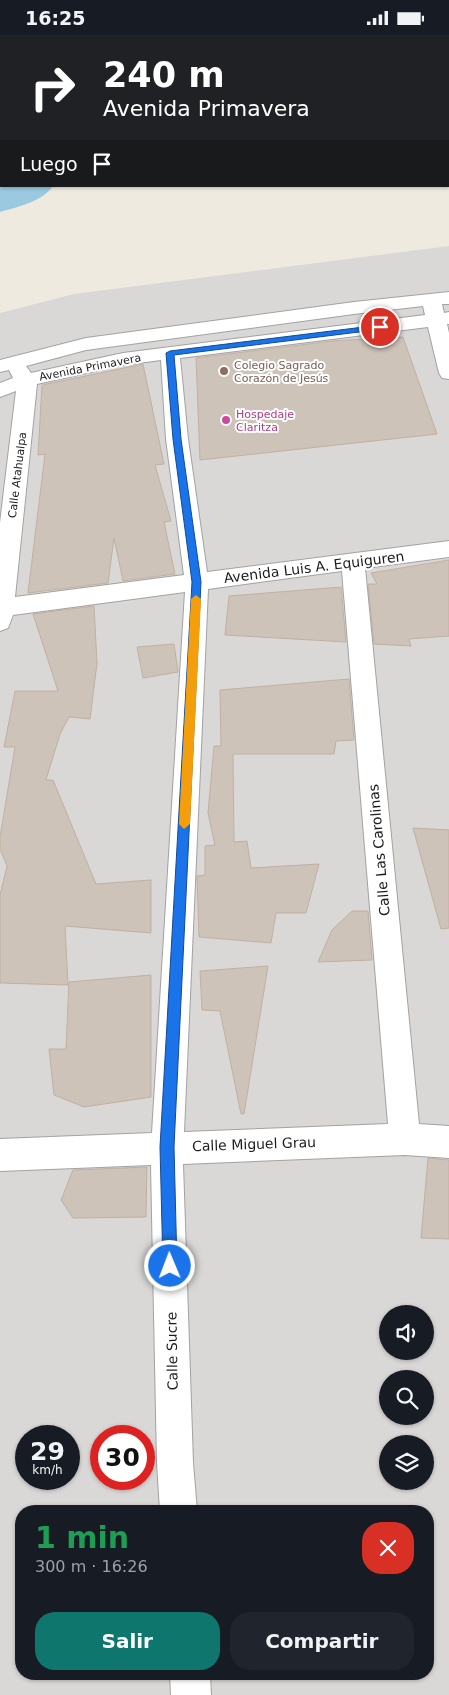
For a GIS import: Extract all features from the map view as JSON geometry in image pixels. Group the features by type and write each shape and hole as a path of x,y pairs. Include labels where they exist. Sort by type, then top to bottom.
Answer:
{"street":[{"path":"440,299 449,373"},
{"name":"Avenida Primavera","path":"7,364 86,344 152,334 440,299"},
{"name":"Avenida Primavera","path":"0,390 26,380 123,359 443,319"},
{"name":"Calle Sucre","path":"170,353 177,439 197,582 167,1147 178,1505"},
{"path":"7,364 26,380"},
{"name":"Calle Atahualpa","path":"1,612 26,380"},
{"name":"Avenida Luis A. Equiguren","path":"1,612 197,582 449,549"},
{"name":"Calle Las Carolinas","path":"353,562 405,1139"},
{"name":"Calle Miguel Grau","path":"0,1155 405,1139 449,1141"},
{"path":"190,1680 191,1695"}],"shaded area":[{"path":"449,246 449,1695 0,1695 0,313 74,294"}],"building":[{"path":"403,337 437,434 200,460 196,358 332,341"},
{"path":"143,364 164,464 155,465 171,521 164,522 175,574 123,581 114,538 108,583 28,593 45,454 38,455 42,385"},
{"path":"449,560 449,636 409,639 411,646 374,644 368,584 377,584 371,573"},
{"path":"341,587 346,642 225,635 229,596"},
{"path":"94,606 97,663 90,719 69,717 60,734 46,780 53,780 96,884 151,880 151,933 65,926 68,985 0,983 0,895 7,866 0,849 0,837 15,747 4,747 15,691 58,691 33,614"},
{"path":"174,644 178,672 143,678 137,647"},
{"path":"349,679 354,740 336,741 334,754 233,754 234,842 247,841 251,868 319,864 306,913 276,913 271,943 199,937 197,876 205,875 205,846 215,845 208,813 214,746 221,746 220,690"},
{"path":"413,828 449,830 449,928 441,929"},
{"path":"352,911 368,911 372,960 318,962 332,930"},
{"path":"268,966 244,1114 241,1114 220,1011 202,1010 200,971"},
{"path":"151,975 151,1097 84,1107 54,1095 49,1049 66,1049 69,982"},
{"path":"428,1158 449,1160 449,1239 421,1238"},
{"path":"147,1167 146,1217 73,1218 61,1200 73,1170"}],"waterway":[{"path":"0,200 32,187"}],"slow traffic":[{"path":"184,824 196,599"}],"place":[{"name":"Colegio Sagrado Corazón de Jesús","path":"224,371"},
{"name":"Hospedaje Claritza","path":"226,420"}],"route":[{"path":"170,1266 167,1147 197,582 177,439 170,353 380,327"}]}
